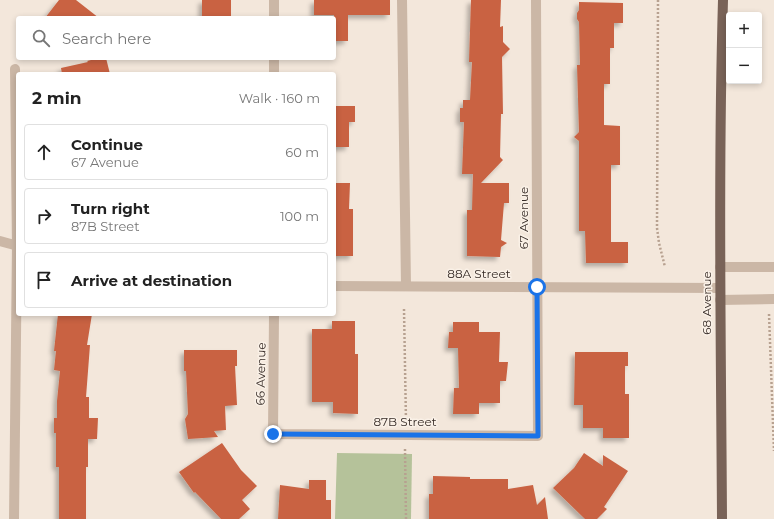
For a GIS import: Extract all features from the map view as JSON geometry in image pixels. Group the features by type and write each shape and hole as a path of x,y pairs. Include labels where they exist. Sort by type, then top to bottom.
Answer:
{"main road":[{"name":"68 Avenue","path":"717,0 721,86"},
{"name":"68 Avenue","path":"722,519 720,267 723,0"}],"street":[{"path":"274,0 274,16"},
{"path":"402,0 406,286"},
{"name":"67 Avenue","path":"536,0 538,436"},
{"path":"274,60 274,72"},
{"path":"14,69 16,187"},
{"path":"0,241 16,246"},
{"path":"720,267 774,267"},
{"name":"88A Street","path":"336,286 720,288"},
{"path":"720,300 774,299"},
{"path":"14,519 16,316"},
{"name":"66 Avenue","path":"273,434 274,316"},
{"name":"87B Street","path":"273,434 538,436"}],"path":[{"path":"658,0 657,228 665,267"},
{"path":"404,308 406,519"},
{"path":"769,314 774,451"}],"green space":[{"path":"337,453 412,454 411,519 335,519"}],"building":[{"path":"59,0 76,0 96,16 47,16"},
{"path":"202,0 231,0 231,16 202,16"},
{"path":"314,0 390,0 390,15 348,15 348,41 336,41 336,16 314,15"},
{"path":"471,0 501,0 500,27 503,26 503,42 510,49 502,57 503,114 501,114 500,157 503,160 481,183 509,183 509,203 504,203 501,240 507,243 501,247 500,257 467,256 467,210 472,210 473,174 462,174 464,122 460,122 460,108 463,108 463,100 470,100 472,62 469,62"},
{"path":"579,2 623,3 623,23 614,23 614,48 610,48 610,84 604,84 604,125 620,126 620,165 611,165 611,242 628,242 628,263 586,263 585,231 579,231 579,141 574,137 579,132 577,65 580,65 579,22 577,19 577,13 579,10"},
{"path":"106,60 110,72 62,72 61,68 88,62 87,61"},
{"path":"336,106 355,106 355,122 349,122 349,147 336,147"},
{"path":"336,183 350,183 349,209 353,209 353,256 336,256"},
{"path":"58,316 92,316 87,345 90,345 86,397 89,397 89,418 98,418 97,439 88,439 88,467 86,467 86,519 59,519 59,467 56,467 56,433 54,433 54,418 57,418 60,371 54,370 56,351 54,351"},
{"path":"332,321 355,321 355,354 358,354 358,414 333,413 333,402 312,402 312,329 332,329"},
{"path":"453,322 479,322 479,332 500,332 499,362 508,362 506,381 500,381 500,403 479,403 479,414 453,414 454,388 459,388 458,348 448,348 449,332 453,332"},
{"path":"184,350 237,350 237,366 235,366 237,405 225,406 226,430 214,431 218,437 188,439 185,419 188,414 186,371 184,371"},
{"path":"575,352 628,352 628,366 625,366 625,394 629,394 629,438 603,438 603,428 583,428 583,405 574,405"},
{"path":"222,443 241,470 257,486 242,500 250,509 239,519 221,519 195,492 194,493 179,472"},
{"path":"584,453 603,466 603,455 628,471 604,507 607,509 597,519 585,519 553,488 574,468"},
{"path":"433,476 470,477 470,479 508,479 508,489 533,485 537,505 545,497 548,519 429,519 429,494 433,494"},
{"path":"309,480 326,480 326,500 331,500 331,519 278,519 280,485 309,489"}],"route":[{"path":"273,434 538,436 537,287"}]}
